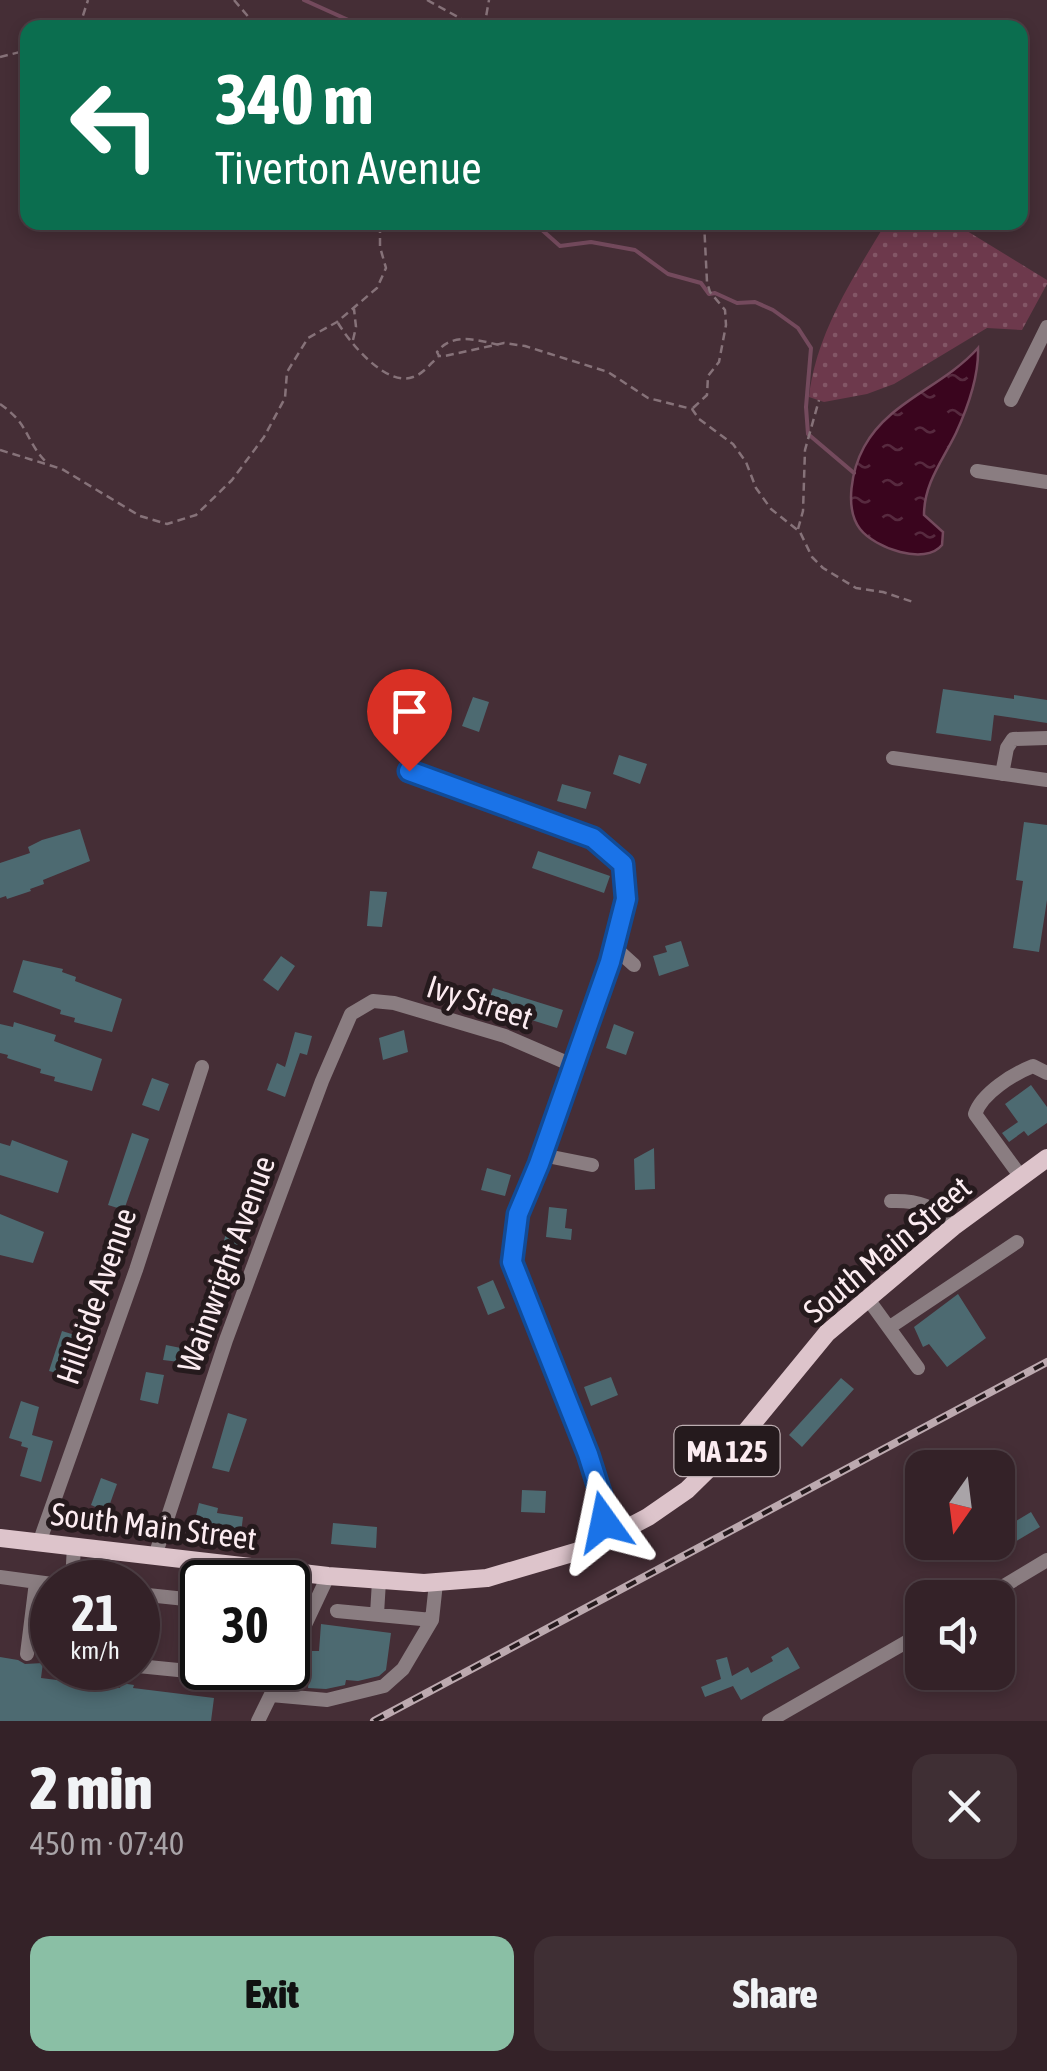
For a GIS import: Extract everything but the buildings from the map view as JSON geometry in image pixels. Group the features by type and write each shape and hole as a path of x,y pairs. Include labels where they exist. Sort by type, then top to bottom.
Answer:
{"main road":[{"name":"South Main Street","path":"310,1574 436,1583 487,1578 520,1571 599,1543 648,1517 687,1490 744,1434 827,1334 953,1227 1047,1158"},
{"name":"South Main Street","path":"0,1538 190,1560"}],"street":[{"path":"1011,400 1047,327"},
{"path":"977,471 1047,482"},
{"path":"1002,774 1007,748 1014,739 1047,738"},
{"path":"894,758 1047,780"},
{"path":"409,771 593,838 623,864 626,899 614,947 518,1214 512,1262 606,1511 599,1543"},
{"path":"614,947 634,965"},
{"name":"Ivy Street","path":"368,1003 394,1003 454,1020 517,1040 572,1065"},
{"name":"Wainwright Avenue","path":"155,1556 226,1340 322,1081 348,1018 368,1003"},
{"name":"Hillside Avenue","path":"39,1543 136,1270 202,1066"},
{"path":"1022,1177 976,1114 979,1102 1022,1070 1034,1066 1047,1073"},
{"path":"542,1154 592,1165"},
{"path":"890,1201 925,1204 941,1213 953,1227"},
{"path":"890,1327 1016,1242"},
{"path":"868,1299 918,1368"},
{"path":"73,1560 74,1546"},
{"path":"1014,1580 1047,1560"},
{"path":"310,1614 328,1576"},
{"path":"0,1577 30,1581"},
{"path":"376,1614 379,1580"},
{"path":"271,1694 327,1700 384,1686 402,1669 432,1620 436,1583"},
{"path":"337,1611 432,1620"},
{"path":"26,1654 30,1625"},
{"path":"772,1720 905,1643"},
{"path":"258,1721 273,1690"}],"path":[{"path":"234,0 251,20"},
{"path":"426,0 465,20"},
{"path":"0,450 46,462 140,516 167,524 196,515 232,480 264,437 285,398 287,372 308,338 337,322 377,288 386,268 380,230"},
{"path":"692,409 707,395 708,376 717,365 726,338 726,314 712,294 705,230"},
{"path":"352,307 356,327 352,341"},
{"path":"337,322 380,370 403,380 417,376 440,356 499,345"},
{"path":"440,356 440,348 459,339 526,346 608,372 648,398 692,409 713,431 733,444 746,462 756,488 771,508 798,530 812,557 856,588 916,602"},
{"path":"798,530 803,511 805,450 819,400"},
{"path":"0,404 25,426 31,446 46,462"}],"shaded area":[{"path":"882,230 965,230 1047,280 1022,330 987,328 894,384 824,402 809,397 813,373 819,350 849,284"}],"water":[{"path":"978,348 968,402 925,503 924,515 943,532 942,545 924,554 888,548 860,529 852,510 853,477 864,447 887,418"}],"waterway":[{"path":"304,0 348,20"},
{"path":"542,230 560,246 591,242 635,250 668,274 701,283 709,294 737,303 755,302 798,328 811,348 808,434 854,473"}],"railway":[{"path":"374,1721 1047,1362"}],"route":[{"path":"409,771 593,838 623,864 626,899 610,962 518,1214 512,1262 588,1454 606,1511 604,1522"}]}
